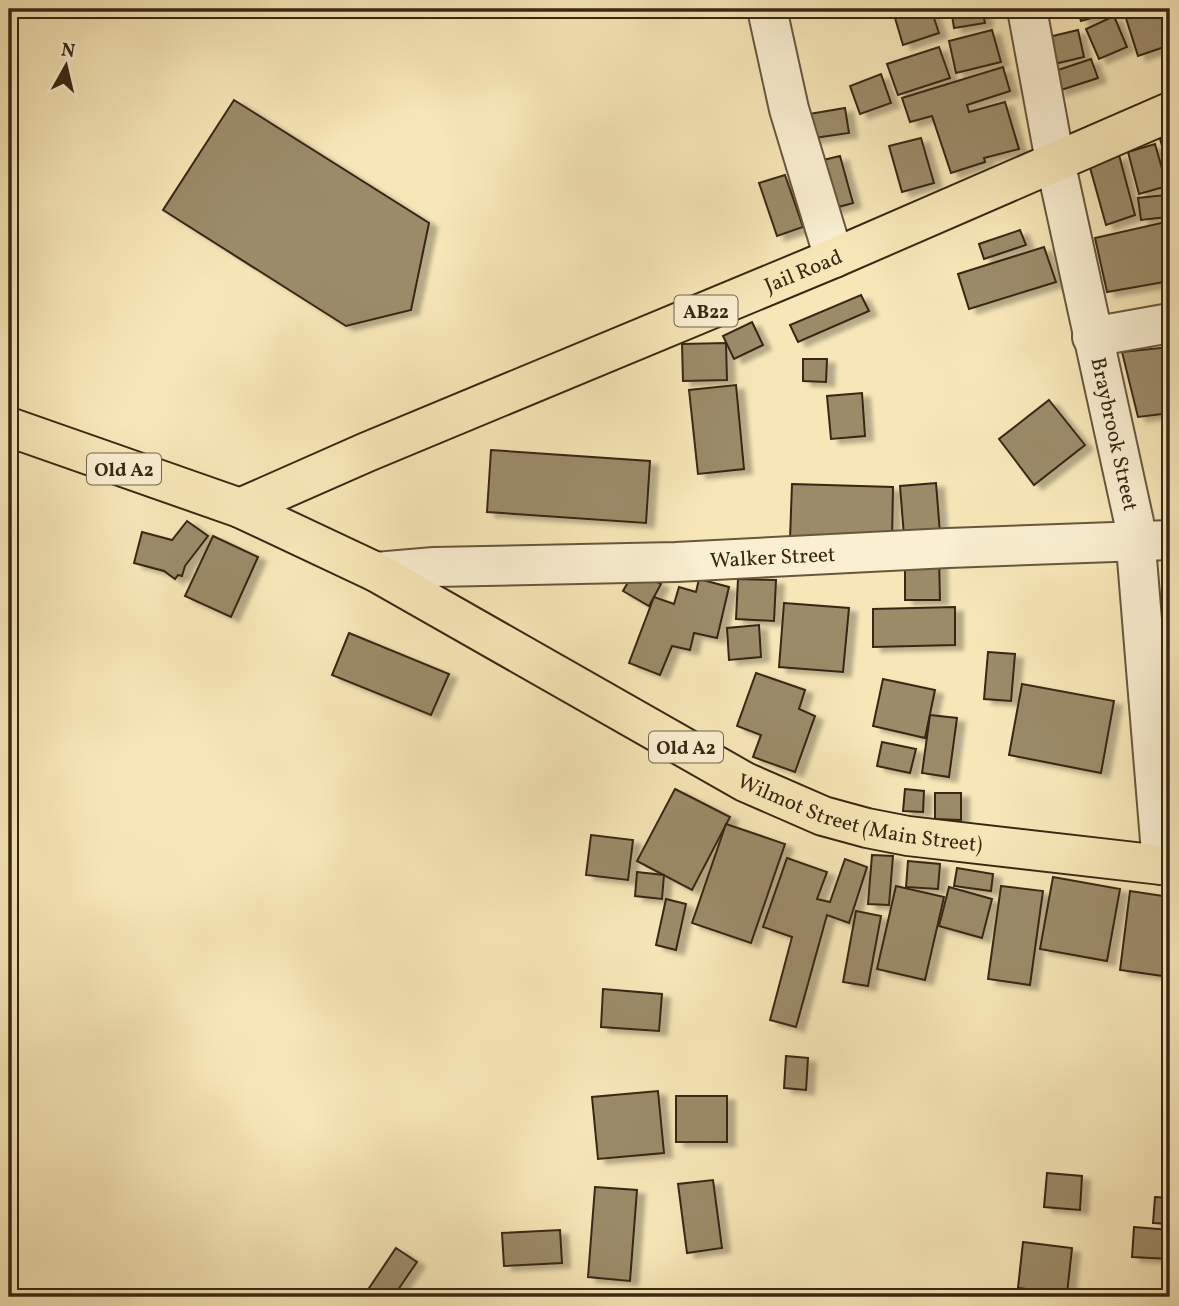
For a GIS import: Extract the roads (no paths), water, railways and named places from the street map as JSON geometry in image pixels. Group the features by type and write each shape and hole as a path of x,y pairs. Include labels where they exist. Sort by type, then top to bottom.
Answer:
{"main road":[{"name":"Jail Road","path":"240,508 367,452 834,258 1170,112"},
{"name":"Old A2","path":"9,427 240,508"},
{"name":"Wilmot Street (Main Street)","path":"240,508 376,572 744,782 823,816 908,836 1166,865"}],"street":[{"path":"767,9 789,109 834,258"},
{"name":"Braybrook Street","path":"1027,9 1055,161 1134,522 1153,541 1166,865"},
{"path":"1093,337 1170,323"},
{"name":"Walker Street","path":"376,572 435,567 676,562 1153,541"}]}
